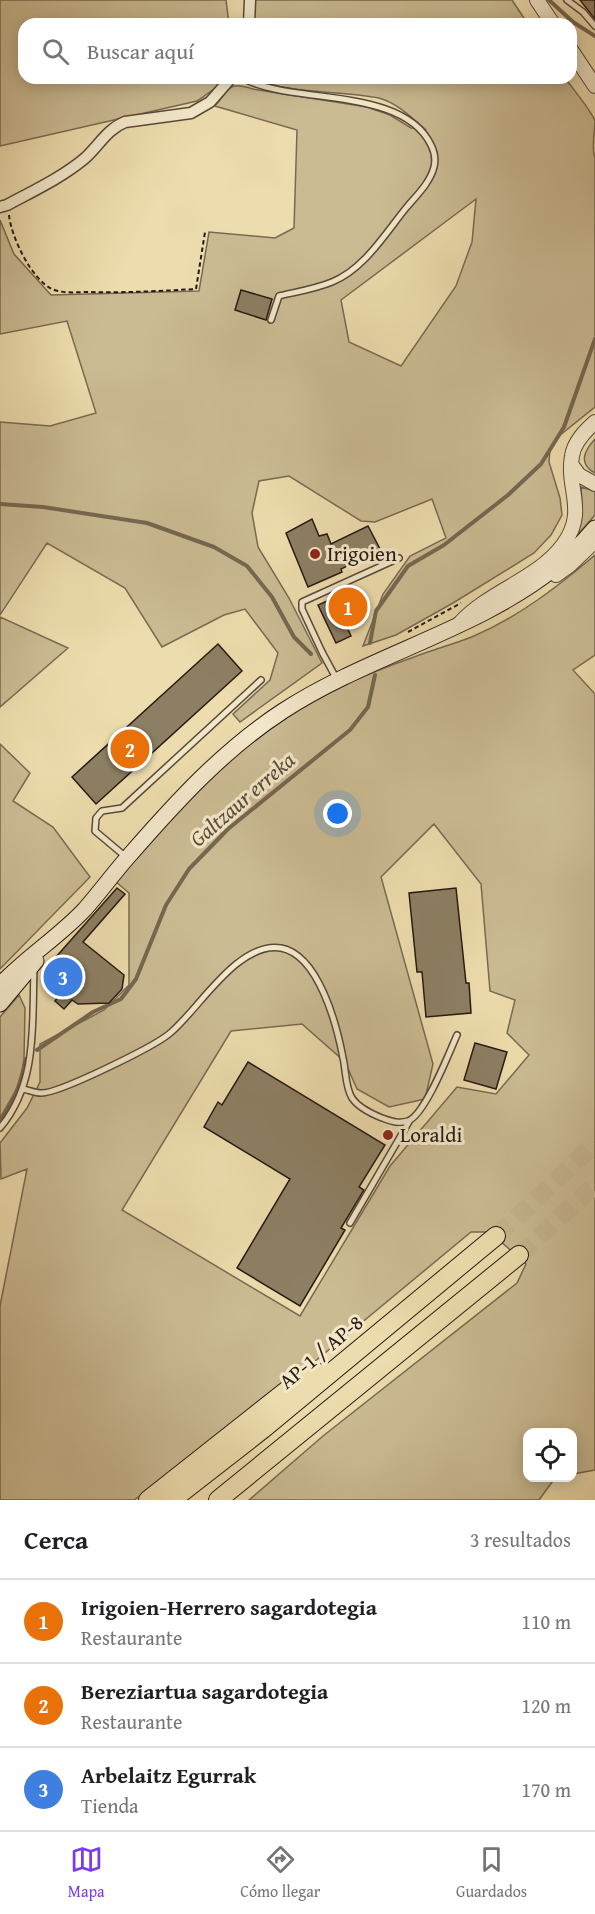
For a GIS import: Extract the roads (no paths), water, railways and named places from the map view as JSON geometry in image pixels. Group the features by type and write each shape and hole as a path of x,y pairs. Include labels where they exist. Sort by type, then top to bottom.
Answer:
{"highway":[{"name":"AP-1 / AP-8","path":"172,1500 263,1429 495,1236"},
{"path":"219,1500 519,1255"},
{"path":"148,1500 305,1376 332,1372"}],"main road":[{"path":"0,1004 53,939 84,909 197,781 227,753 277,715 337,680 458,624 532,585 557,566 595,528"},
{"path":"0,985 34,952 53,939"}],"street":[{"path":"249,18 250,0"},
{"path":"537,0 549,18"},
{"path":"577,59 595,86"},
{"path":"4,206 60,176 84,159 116,125 191,113 210,102 226,84"},
{"path":"458,624 480,603 532,572 563,545 576,507 571,476 572,455 578,441 595,422"},
{"path":"571,464 579,475 595,484"},
{"path":"532,585 541,584 555,576 595,541"}],"lane":[{"path":"567,0 583,12 595,26"},
{"path":"258,84 366,103 387,109 411,122 427,136 434,152 434,165 428,181 373,249 351,270 333,282 279,297 271,321"},
{"path":"337,680 302,609 302,602 399,558"},
{"path":"127,858 95,831 96,818 102,811 122,808 261,680"},
{"path":"23,1089 43,1093 99,1072 141,1050 168,1035 230,969 262,950 279,948 293,952 305,962 318,981 336,1027 352,1098 360,1106 394,1123 410,1120"},
{"path":"0,1128 23,1089 30,1060 34,964"},
{"path":"350,1223 410,1120 421,1112 457,1035"}],"waterway":[{"path":"549,0 569,18"},
{"path":"577,25 595,36"},
{"name":"Galtzaur erreka","path":"370,643 376,611 408,566 444,545 508,495 541,464 564,427 595,339"},
{"path":"0,504 43,507 147,523 214,547 247,566 272,597 294,637 311,654"},
{"name":"Galtzaur erreka","path":"37,1050 93,1012 121,999 136,979 166,905 189,869 228,829 350,730 368,707 375,675"},
{"name":"Galtzaur erreka","path":"0,1120 17,1091 26,1059"}],"tunnel":[{"path":"496,1236 595,1144"},
{"path":"519,1255 595,1185"}],"place":[{"name":"Irigoien","path":"315,554"},
{"name":"Irigoien-Herrero sagardotegia","path":"348,607"},
{"name":"Bereziartua sagardotegia","path":"130,749"},
{"name":"Arbelaitz Egurrak","path":"63,977"},
{"name":"Loraldi","path":"388,1135"}]}
